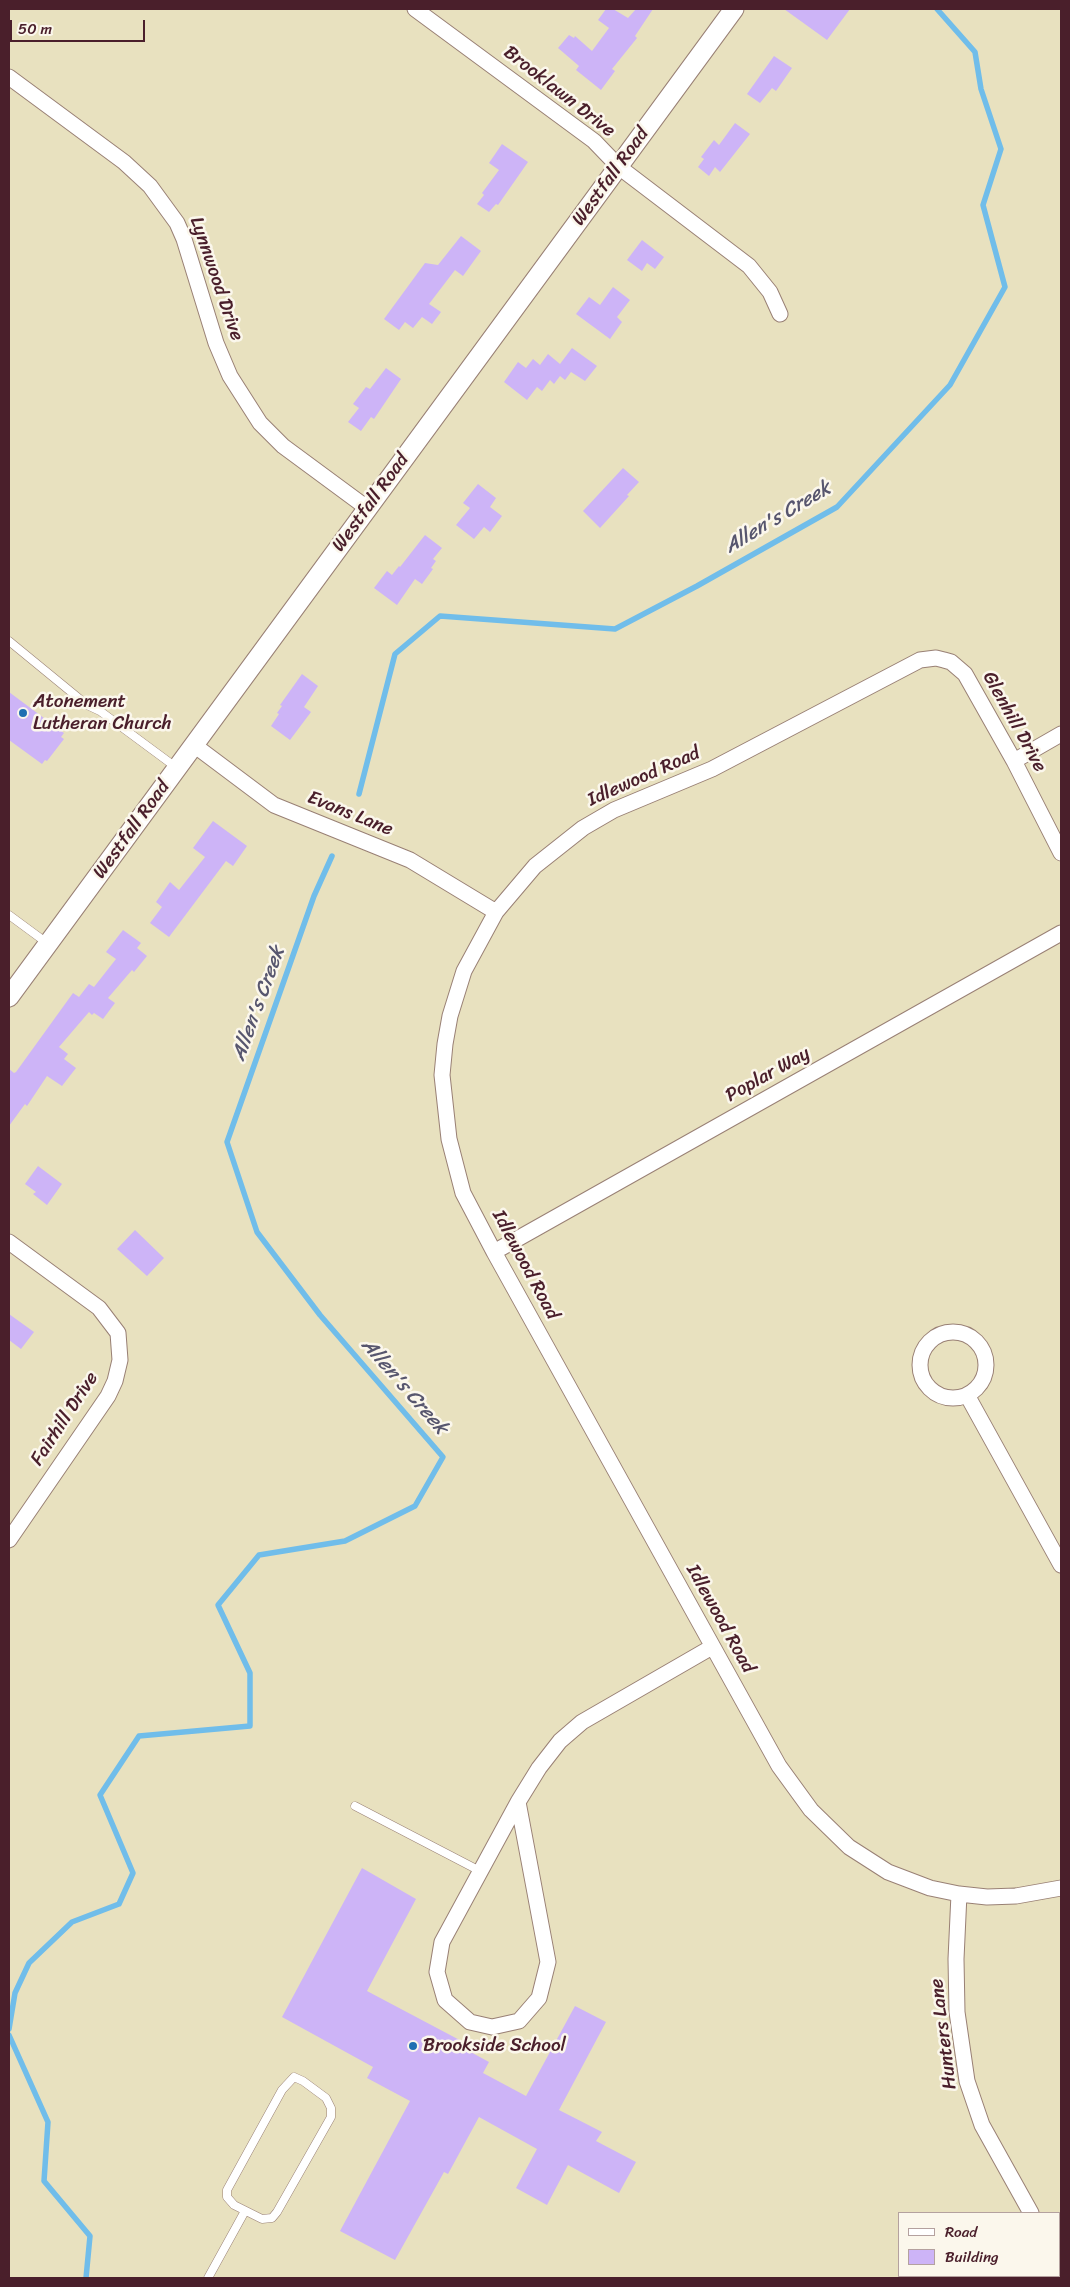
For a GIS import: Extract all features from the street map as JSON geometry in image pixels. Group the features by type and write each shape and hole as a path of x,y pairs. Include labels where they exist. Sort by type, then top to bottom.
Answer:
{"street":[{"name":"Brooklawn Drive","path":"415,9 594,141 619,167 749,266 770,292 780,314"},
{"name":"Westfall Road","path":"9,997 734,9"},
{"name":"Lynnwood Drive","path":"9,77 124,162 164,204 184,239 216,343 240,392 260,423 283,446 367,508"},
{"name":"Glenhill Drive","path":"928,658 951,662 964,674 1014,761 1061,853"},
{"name":"Idlewood Road","path":"928,658 911,664 712,769 641,797 583,828 535,866 496,912 464,971 450,1016 442,1075 449,1139 463,1193 779,1766 811,1810 849,1847 888,1872 930,1888 987,1897 1016,1896 1061,1888"},
{"path":"1014,761 1061,734"},
{"name":"Evans Lane","path":"194,745 274,805 410,860 496,912"},
{"name":"Poplar Way","path":"494,1252 1061,933"},
{"name":"Fairhill Drive","path":"9,1242 99,1308 118,1333 120,1360 115,1381 108,1396 9,1540"},
{"path":"963,1333 973,1338 981,1347 985,1357 985,1374 976,1389 967,1395 957,1398 946,1398 928,1388 922,1378 920,1368 924,1348 941,1334 963,1333"},
{"path":"967,1395 1061,1566"},
{"path":"518,1802 548,1962 539,1998 519,2021 492,2028 470,2022 445,2000 437,1972 442,1942 518,1802 539,1768 560,1741 582,1722 712,1647"},
{"name":"Hunters Lane","path":"959,1894 956,1960 957,2012 967,2081 982,2125 1030,2212"}],"lane":[{"path":"9,641 87,705 100,711 177,768"},
{"path":"9,915 48,944"},
{"path":"355,1806 480,1871"},
{"path":"294,2077 303,2081 326,2098 331,2108 331,2117 272,2218 262,2219 244,2211 234,2205 227,2197 227,2190 282,2090 294,2077"},
{"path":"208,2278 244,2211"}],"building":[{"path":"606,9 613,9 628,18 636,9 653,9 635,36 637,38 612,69 615,71 601,90 576,70 579,66 558,48 569,35 574,38 575,36 592,51 609,28 598,20"},
{"path":"784,9 850,9 827,40"},
{"path":"774,56 792,68 776,91 772,88 760,103 747,94"},
{"path":"735,123 750,134 720,172 715,167 709,176 698,167 704,159 701,157 714,140 719,145"},
{"path":"502,144 528,162 498,205 496,204 489,212 477,204 484,195 482,193 499,170 489,163"},
{"path":"461,236 481,251 463,276 455,270 429,304 441,312 432,324 422,317 413,328 405,322 399,330 384,319 425,263 438,265"},
{"path":"642,240 664,257 655,269 647,263 642,271 627,260"},
{"path":"613,287 630,300 617,317 622,322 610,339 576,314 589,297 600,305"},
{"path":"572,348 597,366 585,381 571,372 565,380 560,376 554,384 550,380 542,391 537,387 527,400 504,382 518,362 526,368 533,359 540,365 548,354 560,364"},
{"path":"386,368 401,379 374,419 371,417 361,431 348,422 359,408 353,404 366,387 370,389"},
{"path":"623,468 639,482 600,528 583,511"},
{"path":"478,484 496,498 490,507 502,516 490,532 484,527 474,539 456,525 470,508 463,503"},
{"path":"425,535 442,548 433,559 436,561 431,568 433,569 422,584 415,579 397,605 374,588 387,571 392,575 400,567"},
{"path":"302,674 318,686 304,707 311,712 290,740 271,726 279,714 277,713 282,706 280,705"},
{"name":"Atonement Lutheran Church","path":"9,692 64,733 61,737 64,739 47,761 45,760 42,764 9,740"},
{"path":"213,821 247,846 233,866 226,861 169,937 150,923 162,907 156,902 170,882 179,890 205,857 193,848"},
{"path":"123,930 141,943 137,948 147,956 108,998 115,1003 103,1019 89,1012 59,1047 68,1054 64,1059 76,1068 62,1086 47,1076 27,1106 25,1104 9,1126 9,1069 14,1073 16,1072 73,993 79,997 89,984 94,987 116,959 106,952"},
{"path":"38,1166 62,1184 47,1205 33,1194 36,1192 25,1184"},
{"path":"135,1230 164,1258 147,1276 117,1249"},
{"path":"9,1314 34,1332 21,1349 9,1340"},
{"path":"362,1868 416,1899 367,1991 469,2045 467,2050 489,2062 483,2073 526,2096 575,2006 606,2022 559,2110 602,2132 596,2141 636,2162 619,2193 568,2165 547,2205 516,2188 537,2149 479,2117 448,2174 444,2172 395,2260 340,2231 410,2101 367,2078 373,2067 282,2017"}],"waterway":[{"name":"Allen's Creek","path":"359,794 395,654 440,616 615,629 697,586 837,507 950,385 1005,287 983,205 1001,149 981,89 975,52 937,9"},
{"name":"Allen's Creek","path":"9,2029 15,1993 29,1963 72,1922 119,1904 133,1873 100,1795 139,1736 250,1726 250,1673 218,1605 259,1555 345,1541 415,1506 443,1457 320,1315 257,1232 227,1142 314,896 332,856"},
{"name":"Allen's Creek","path":"9,2035 48,2122 44,2181 90,2236 86,2278"}],"place":[{"name":"Atonement Lutheran Church","path":"23,713"},
{"name":"Brookside School","path":"413,2046"}]}
